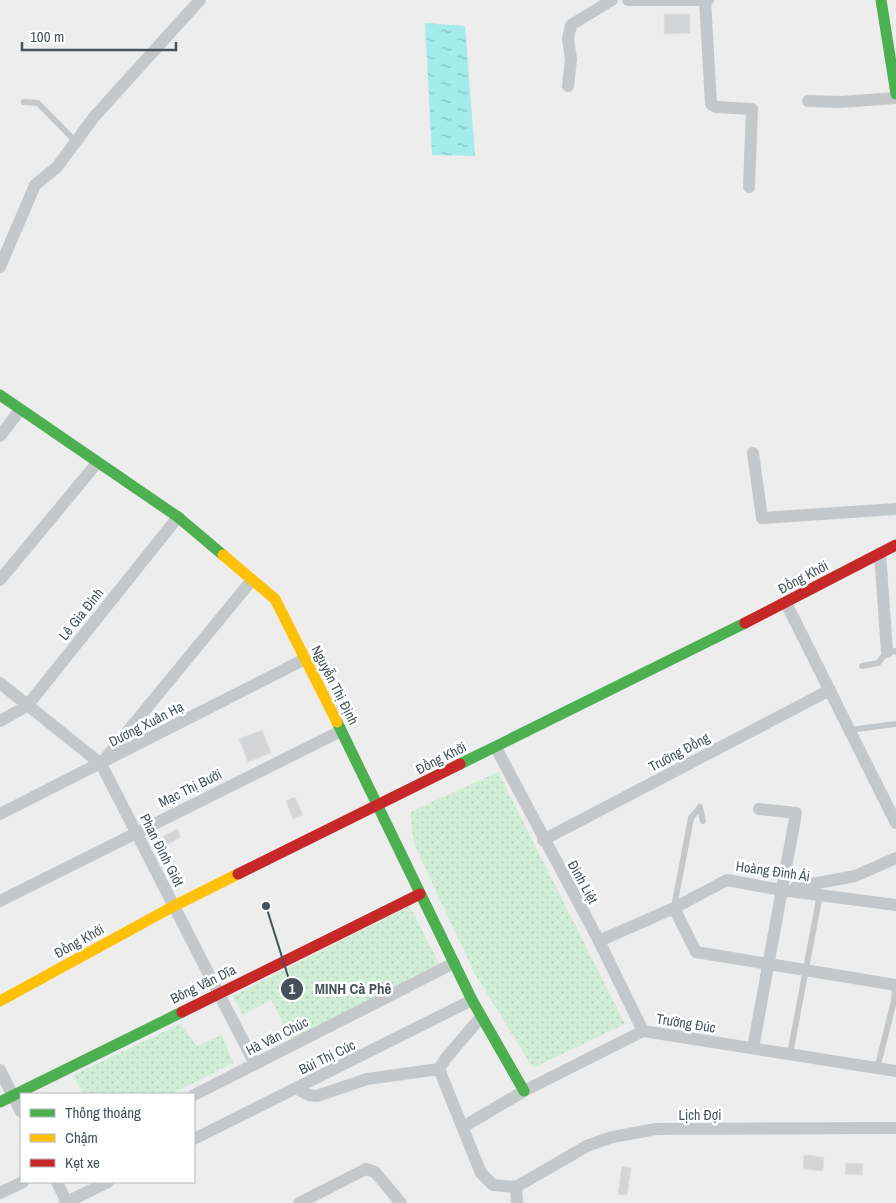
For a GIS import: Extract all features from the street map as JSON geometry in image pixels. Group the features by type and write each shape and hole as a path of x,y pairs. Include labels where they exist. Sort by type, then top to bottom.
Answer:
{"street":[{"path":"0,267 35,185 58,167 94,117 200,0"},
{"path":"568,86 571,59 568,38 571,25 612,0"},
{"path":"628,0 706,0 711,104 716,107 752,109 749,187"},
{"path":"808,101 841,102 896,96 881,0"},
{"name":"Nguyễn Thị Định","path":"0,395 178,517 275,599 379,806 472,1000 524,1091"},
{"path":"0,436 20,410"},
{"path":"753,453 762,518 896,509"},
{"path":"0,580 97,463"},
{"name":"Lê Gia Đỉnh","path":"0,721 27,706 178,517"},
{"name":"Đồng Khởi","path":"0,1001 174,906 786,603 896,544"},
{"path":"880,553 891,652"},
{"path":"100,764 252,580"},
{"path":"786,603 896,823"},
{"name":"Dương Xuân Hạ","path":"0,814 305,659"},
{"name":"Phan Đình Giót","path":"0,683 100,764 255,1064"},
{"name":"Trường Đồng","path":"543,840 830,690"},
{"name":"Mạc Thị Bưởi","path":"0,901 341,731"},
{"name":"Đinh Liệt","path":"496,748 543,840 599,941 643,1031"},
{"path":"753,1048 796,813 759,809"},
{"path":"782,890 855,876 896,858"},
{"name":"Hoàng Đình Ái","path":"599,941 674,908 726,880 782,890 820,893 896,905"},
{"name":"Bông Văn Dĩa","path":"0,1102 420,894"},
{"path":"674,908 696,952 895,985"},
{"name":"Hà Văn Chúc","path":"195,1094 454,963"},
{"name":"Bùi Thị Cúc","path":"195,1139 472,1000"},
{"path":"297,1088 308,1095 317,1096 367,1079 439,1069 481,1017"},
{"name":"Trường Đúc","path":"463,1127 524,1091 643,1031 896,1071"},
{"path":"439,1069 481,1174 493,1185 516,1187 517,1203"},
{"path":"0,1070 20,1110"},
{"name":"Lịch Đợi","path":"516,1187 587,1146 612,1137 647,1131 896,1128"},
{"path":"299,1203 366,1169 375,1172 401,1203"},
{"path":"0,1193 21,1183"},
{"path":"57,1183 66,1203 106,1183"}],"lane":[{"path":"24,102 38,103 76,142"},
{"path":"862,666 878,663 891,652"},
{"path":"849,730 896,724"},
{"path":"674,908 690,818 700,807 703,821"},
{"path":"790,1054 820,893"},
{"path":"877,1069 894,1001 895,985"}],"green space":[{"path":"498,772 625,1024 533,1068 475,974 414,844 410,812"},
{"path":"410,906 439,964 292,1040 271,1000 243,1015 233,996"},
{"path":"180,1024 197,1046 222,1035 233,1063 174,1093 82,1093 73,1075"}],"water":[{"path":"425,23 465,26 475,156 432,155"}],"building":[{"path":"664,14 690,14 690,33 664,34"},
{"path":"262,730 271,753 248,762 239,739"},
{"path":"295,797 303,815 293,819 286,801"},
{"path":"177,829 181,837 162,847 158,839"},
{"path":"804,1155 824,1157 823,1171 803,1169"},
{"path":"846,1163 863,1164 862,1175 845,1174"},
{"path":"622,1166 631,1168 627,1195 618,1194"}],"traffic: fast":[{"path":"881,0 896,94"},
{"path":"0,395 178,517 223,555"},
{"path":"460,764 745,623"},
{"path":"337,722 472,1000 524,1091"},
{"path":"0,1102 182,1012"}],"traffic: slow":[{"path":"223,555 275,599 337,722"},
{"path":"0,1001 174,906 238,874"}],"traffic: jam":[{"path":"745,623 896,545"},
{"path":"238,874 460,764"},
{"path":"182,1012 420,894"}],"place":[{"name":"MINH Cà Phê","path":"266,906"}]}
